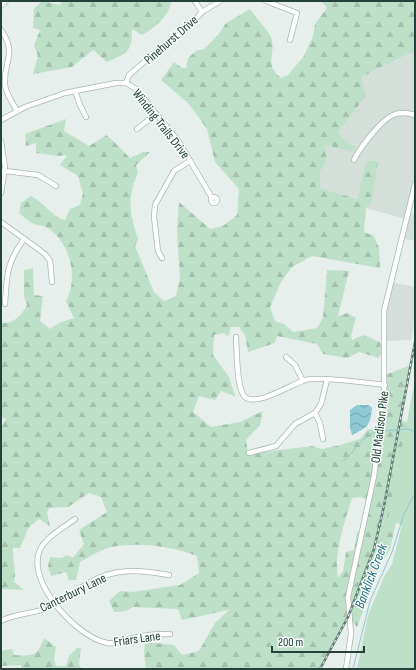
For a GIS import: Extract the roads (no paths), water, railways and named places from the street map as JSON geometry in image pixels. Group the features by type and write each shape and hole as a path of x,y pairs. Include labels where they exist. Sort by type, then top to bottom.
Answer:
{"street":[{"path":"195,1 202,12"},
{"name":"Pinehurst Drive","path":"126,83 130,75 170,40 185,31 202,12 220,1"},
{"path":"266,1 298,13 290,40"},
{"path":"1,30 8,40 10,48 5,88 17,111"},
{"name":"Winding Trails Drive","path":"1,120 34,103 76,91 116,83 126,83 136,89 179,142 212,198"},
{"path":"76,91 80,105 86,117"},
{"path":"137,129 156,114"},
{"path":"354,160 366,143 390,117 401,114 415,115"},
{"path":"1,141 5,171 1,193"},
{"path":"162,258 158,251 154,217 155,205 174,171 190,161"},
{"path":"5,171 38,175 56,186"},
{"name":"Old Madison Pike","path":"346,669 351,634 348,597 374,476 385,385 384,311 415,184"},
{"path":"1,222 47,256 50,263 52,282"},
{"path":"5,304 9,262 24,239"},
{"path":"236,337 240,385 245,397 253,400 259,400 310,379 385,385"},
{"path":"286,357 295,365 302,381"},
{"path":"249,453 276,446 294,424 315,412 321,404 327,380"},
{"path":"315,412 320,423 323,439"},
{"name":"Friars Lane","path":"75,519 48,540 40,549 38,558 39,572 45,588 55,604 72,624 106,643 118,643 143,636 170,634"},
{"name":"Canterbury Lane","path":"1,621 11,616 36,612 55,604 91,582 116,573 132,570 169,575"}],"water":[{"path":"357,405 369,405 372,408 371,414 369,422 365,428 352,435 350,428 350,410"}],"waterway":[{"path":"381,431 408,429 415,432"},
{"path":"343,461 367,436 378,431"},
{"name":"Banklick Creek","path":"353,669 370,601 392,552 404,514 415,493"}],"railway":[{"path":"320,669 348,617 374,549 384,506 415,342"}]}
